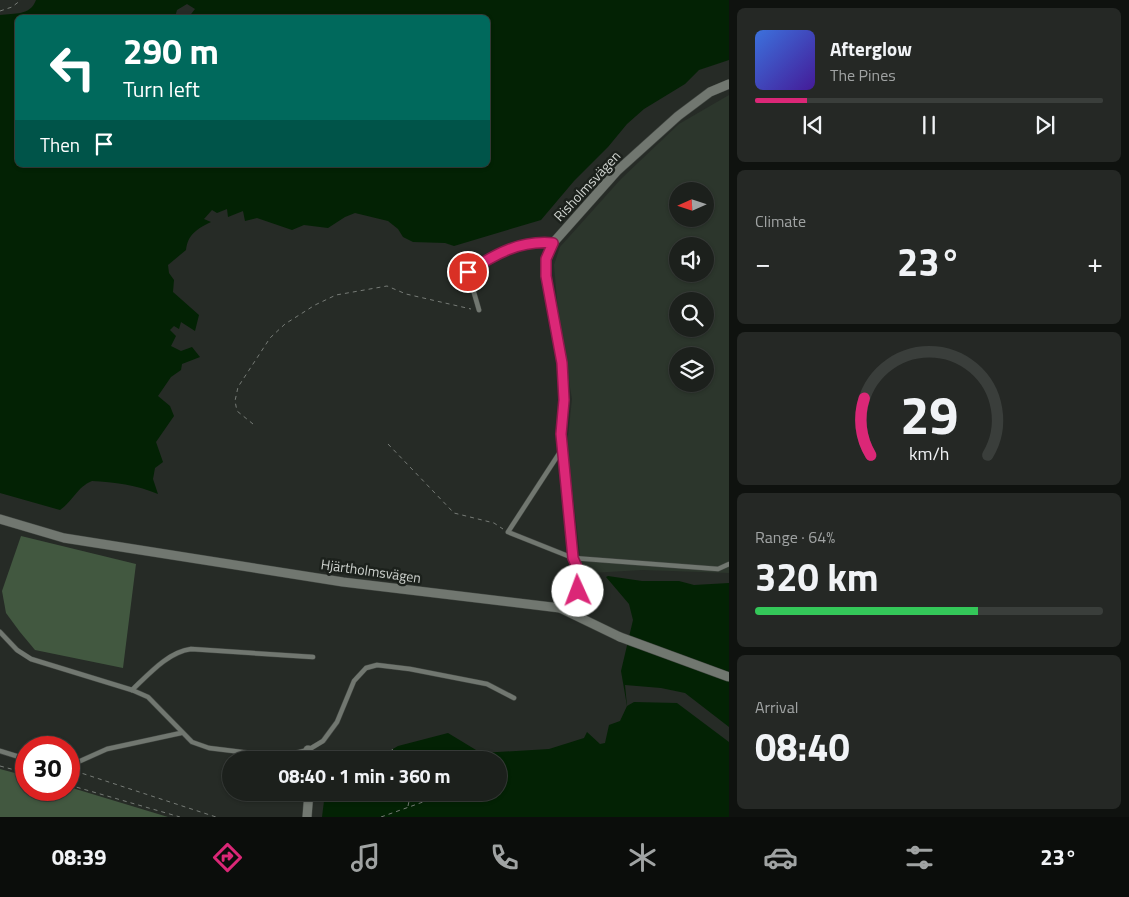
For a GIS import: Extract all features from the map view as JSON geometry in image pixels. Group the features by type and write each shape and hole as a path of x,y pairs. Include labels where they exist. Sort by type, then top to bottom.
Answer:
{"street":[{"name":"Risholmsvägen","path":"560,608 570,602 578,591 581,576 573,558 563,448 564,400 562,363 546,276 546,259 553,243 617,172 678,116 710,92 729,84"},
{"name":"Hjärtholmsvägen","path":"0,519 64,538 334,580 560,608 620,637 729,677"},
{"path":"307,817 308,801"}],"lane":[{"path":"479,310 468,272 482,262 518,245 534,241 553,243"},
{"path":"563,448 508,532 573,558 718,570 729,564"},
{"path":"0,632 17,650 31,659 132,690 148,697 192,742 218,749 277,755 308,750 324,741 337,722 354,681 366,668 377,665 410,669 487,684 514,698"},
{"path":"132,690 157,667 182,650 192,649 313,657"},
{"path":"80,762 107,749 182,733"},
{"path":"0,751 15,756"}],"path":[{"path":"0,10 12,7 21,0"},
{"path":"253,424 237,411 235,401 238,387 270,338 285,324 315,305 336,295 387,286 448,305 479,310"},
{"path":"388,444 454,513 494,523 508,532"},
{"path":"0,766 15,770"},
{"path":"80,772 216,817"},
{"path":"80,788 180,817"},
{"path":"408,808 409,801"},
{"path":"381,817 426,801"}],"shaded area":[{"path":"36,0 729,0 729,60 699,70 685,84 644,109 627,124 608,147 574,181 541,220 454,246 445,243 413,242 403,237 398,229 388,221 355,213 328,228 304,225 292,230 257,218 245,221 243,211 228,217 227,209 217,213 212,210 204,219 211,222 201,227 191,236 186,250 168,265 169,273 174,280 173,292 199,315 195,331 181,322 179,329 174,326 170,330 176,336 171,346 181,351 192,347 200,357 182,364 181,370 171,377 158,396 170,406 174,416 156,442 163,462 155,468 153,479 158,494 125,484 92,481 82,487 60,510 0,493 0,15 21,13 30,9"},
{"path":"729,95 729,573 642,570 591,573 581,563 567,445 572,399 559,323 554,265 560,247 621,179 679,124"},
{"path":"21,536 136,564 123,668 35,650 20,632 6,613 2,591"},
{"path":"606,577 642,581 679,581 694,585 729,583 729,817 322,817 324,801 507,801 507,751 549,749 584,738 587,732 600,744 605,743 609,725 620,721 627,706 621,671 633,620 629,604"},
{"path":"448,733 478,751 389,751 398,746"},
{"path":"0,769 15,773 15,801 80,801 80,790 168,817 0,817"}],"pier":[{"path":"625,685 661,688 685,693 729,727 729,742 677,703 634,702 627,706"}],"route":[{"path":"468,272 482,262 518,245 534,241 553,243 546,259 546,276 562,363 564,400 561,434 573,558 581,576 578,591"}]}
